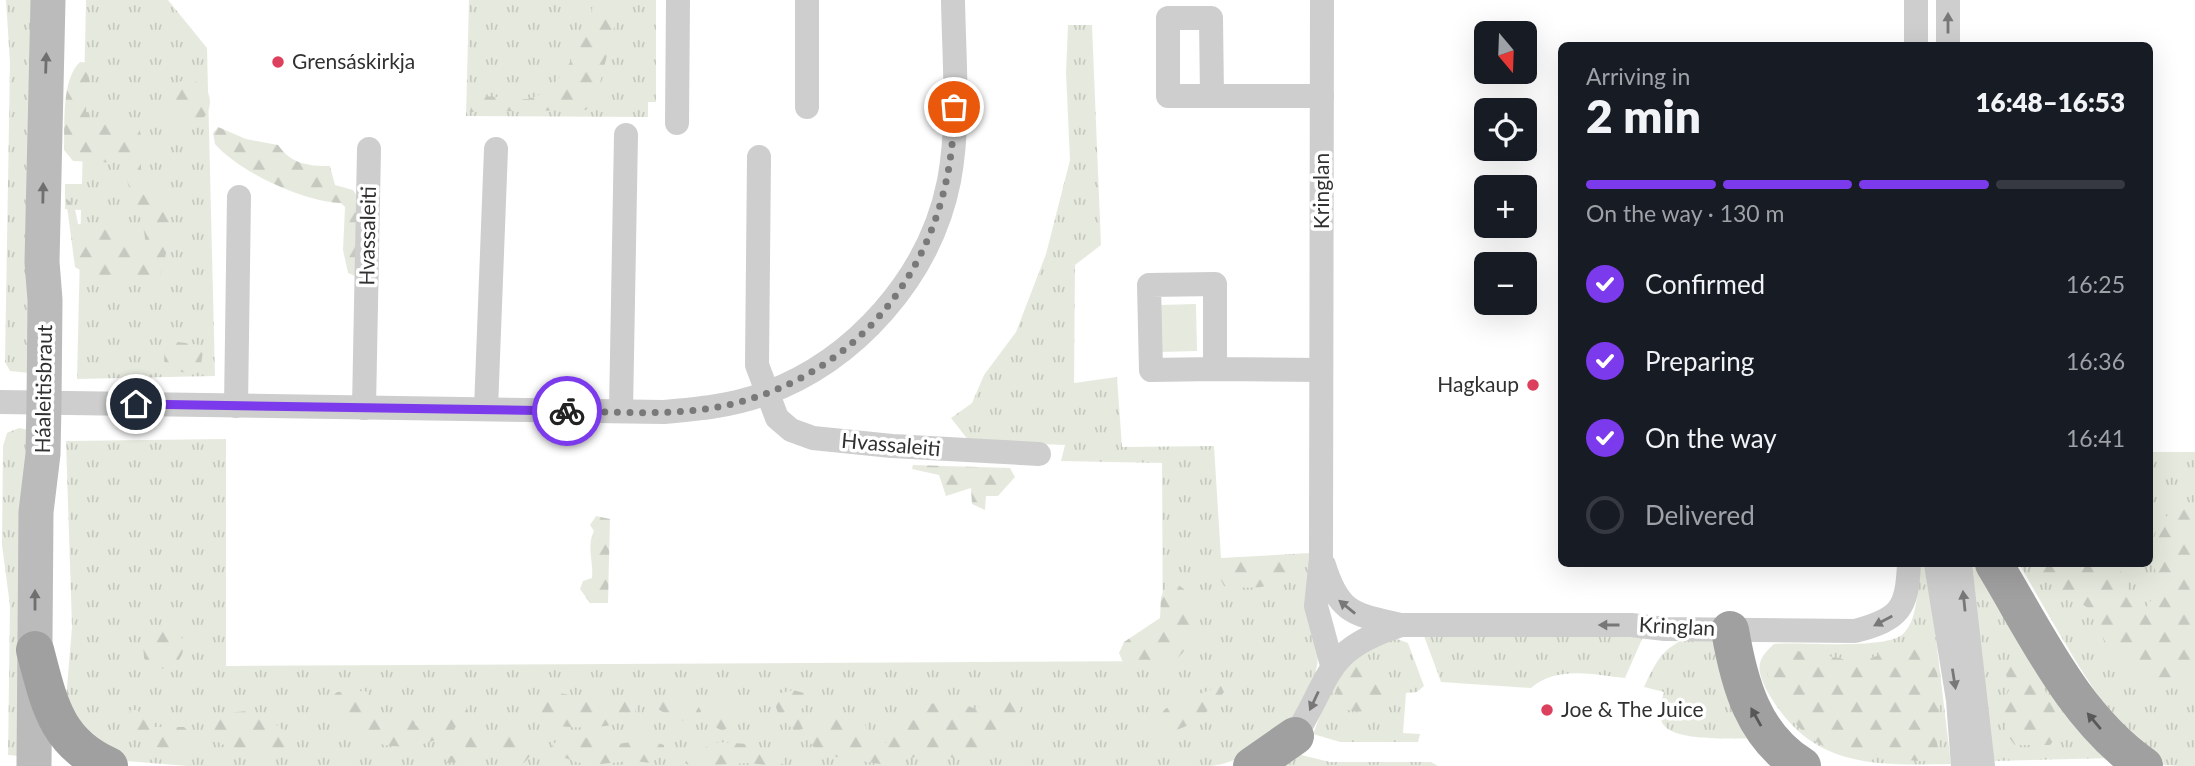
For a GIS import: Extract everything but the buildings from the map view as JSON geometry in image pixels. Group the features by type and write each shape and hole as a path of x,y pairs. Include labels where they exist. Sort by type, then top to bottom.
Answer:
{"highway":[{"path":"1996,567 2069,688 2091,718 2111,741 2144,766"},
{"path":"1730,630 1738,675 1754,713 1778,748 1802,766"},
{"path":"35,650 50,705 59,725 82,749 109,766"},
{"path":"1252,766 1295,736"}],"main road":[{"name":"Háaleitisbraut","path":"34,766 36,512 43,454 45,300 41,262 49,4"}],"street":[{"path":"677,123 678,0"},
{"path":"807,0 807,107"},
{"path":"0,402 621,411 702,409 766,393 815,368 864,331 891,302 922,257 940,213 953,156 953,0"},
{"name":"Kringlan","path":"1322,0 1321,558 1316,606 1321,633 1332,665"},
{"path":"1916,0 1916,42"},
{"path":"1948,0 1948,42"},
{"path":"1212,96 1322,96"},
{"path":"621,411 626,135"},
{"name":"Hvassaleiti","path":"364,408 369,149"},
{"path":"486,409 496,149"},
{"name":"Hvassaleiti","path":"759,157 757,365 777,418 791,430 814,438 891,446 1039,454"},
{"path":"236,406 239,197"},
{"path":"1215,369 1321,370"},
{"name":"Kringlan","path":"1321,558 1331,589 1340,604 1354,614 1401,625 1631,625 1730,630 1856,631 1881,624 1900,611 1908,595 1909,567"},
{"path":"1936,567 1958,700 1963,766"},
{"path":"1960,567 1983,766"},
{"name":"Kringlan","path":"1295,736 1332,665 1366,636 1401,625"}],"green space":[{"path":"6,0 35,0 29,373 10,371 5,362 10,63"},
{"path":"86,0 168,0 207,48 215,376 77,379 81,210 65,209 65,184 82,184"},
{"path":"469,0 656,0 656,102 648,102 648,117 466,116"},
{"path":"594,0 621,0 596,99 586,110 470,112 473,97 527,99 540,95 552,86 563,73 580,43"},
{"path":"1068,25 1092,25 1101,245 1075,265 1074,383 1117,377 1122,447 1214,446 1221,558 1310,553 1318,630 1315,675 1297,712 1267,742 1249,754 1211,766 188,766 126,761 65,711 72,627 66,441 226,439 226,666 1163,661 1162,463 1061,461 1065,445 969,441 951,418 972,403 984,375 1016,332 1046,254 1070,160 1066,73"},
{"path":"80,62 90,63 86,111 91,121 125,121 139,128 143,175 167,199 168,234 165,260 159,277 105,278 75,267 66,199 74,204 78,224 119,229 133,247 145,244 143,226 123,163 73,161 64,150 67,91 74,70"},
{"path":"188,80 204,86 210,102 204,118 188,124 172,118 166,102 172,86"},
{"path":"218,127 246,139 278,145 301,163 330,166 335,185 353,190 362,204 355,276 348,273 343,250 345,207 341,203 309,197 274,184 240,165 215,144 213,133"},
{"path":"1196,304 1197,351 1161,352 1159,305"},
{"path":"178,342 199,345 203,352 200,369 187,373 170,370 164,361 165,348"},
{"path":"19,428 29,430 21,756 8,755 10,606 2,545 3,446 7,433"},
{"path":"2153,452 2195,452 2195,766 2163,765 2145,753 2105,705 2021,567 2153,567"},
{"path":"913,465 1010,468 1015,477 998,496 986,496 985,510 972,504 971,488 946,496 939,475 912,469"},
{"path":"2175,508 2195,509 2195,675 2189,683 2164,691 2141,683 2123,660 2109,649 2088,608 2051,584 2033,567 2119,567 2136,609 2144,610 2156,594 2158,581 2153,562 2153,541 2158,525"},
{"path":"596,516 610,519 608,603 590,603 580,589 583,581 592,578 590,549 594,531 590,525"},
{"path":"1245,558 1278,558 1285,562 1288,575 1265,586 1224,586 1219,576 1220,563"},
{"path":"1921,567 1927,567 1951,764 1868,762 1822,748 1802,734 1784,716 1767,691 1760,665 1764,655 1774,644 1863,644 1895,639 1909,626 1915,609"},
{"path":"1970,567 1985,567 2114,758 1993,761"},
{"path":"1169,583 1182,588 1191,599 1195,615 1193,632 1186,649 1172,662 1152,669 1125,667 1119,653 1124,642 1160,618 1161,597"},
{"path":"171,628 183,639 183,653 171,666 151,669 144,658 143,643 156,629"},
{"path":"1424,636 1643,637 1625,678 1564,674 1541,681 1531,688 1441,682"},
{"path":"1392,637 1408,643 1424,686 1417,692 1406,693 1403,733 1420,734 1418,742 1340,742 1313,734 1330,690 1348,660"},
{"path":"1690,637 1722,643 1754,739 1691,736 1669,730 1663,724 1659,713 1664,692 1644,687 1661,656 1673,645"},
{"path":"1929,644 1939,702 1934,760 1912,761 1872,754 1844,754 1828,748 1798,726 1776,695 1767,672 1767,662 1782,652 1803,652 1861,661 1888,651"},
{"path":"2015,659 2028,663 2052,703 2058,725 2056,736 2050,745 2015,745 2007,732 2004,709 2010,688 2005,671 2008,663"},
{"path":"1360,660 1373,660 1381,668 1386,683 1386,700 1375,708 1364,711 1340,708 1336,690 1346,669"},
{"path":"1221,686 1224,692 1211,708 1195,721 1167,732 1157,732 1153,726 1165,709"},
{"path":"793,690 804,693 806,702 798,715 803,729 795,731 780,715 776,706 777,694"},
{"path":"365,691 375,698 374,712 382,717 397,714 412,717 416,726 438,717 443,700 453,696 463,701 468,711 455,728 437,739 416,745 394,746 373,742 354,733 339,718 330,699 337,692"},
{"path":"560,693 588,699 628,696 636,700 635,715 606,726 550,725 538,710 537,699 547,694"},
{"path":"1001,695 1018,698 1021,709 995,746 974,762 954,759 940,750 886,765 819,754 809,741 811,727 831,718 849,715 857,716 863,722 869,744 889,742 887,732 895,725 914,720 928,704 954,701 976,709"},
{"path":"669,696 694,698 701,711 699,720 677,719 657,708 657,699"},
{"path":"726,701 732,703 731,726 722,731 714,726 709,715 712,707"},
{"path":"131,710 137,710 154,727 184,727 189,732 187,746 167,749 149,745 141,740 134,734 125,717"},
{"path":"249,711 268,718 297,737 297,752 275,755 250,753 226,746 207,734 208,724 224,713"},
{"path":"479,725 489,741 486,759 447,763 448,757 467,751 462,738 465,730"},
{"path":"511,726 522,735 528,746 530,756 524,763 512,763 500,748 500,729"},
{"path":"565,735 612,743 631,742 642,738 664,745 664,755 650,763 581,763 557,755 552,745"},
{"path":"719,742 748,744 782,755 784,763 775,766 749,763 690,766 685,763 691,753"},
{"path":"1297,754 1330,762 1431,762 1438,766 1270,766"}],"way so far":[{"path":"567,411 664,412 736,403 787,384 836,354 872,324 922,257 940,213 948,182 953,156 954,107"}],"place":[{"name":"Grensáskirkja","path":"278,62"},
{"name":"Hagkaup","path":"1533,385"},
{"name":"Joe & The Juice","path":"1547,710"}],"route":[{"path":"136,404 567,411"}]}
